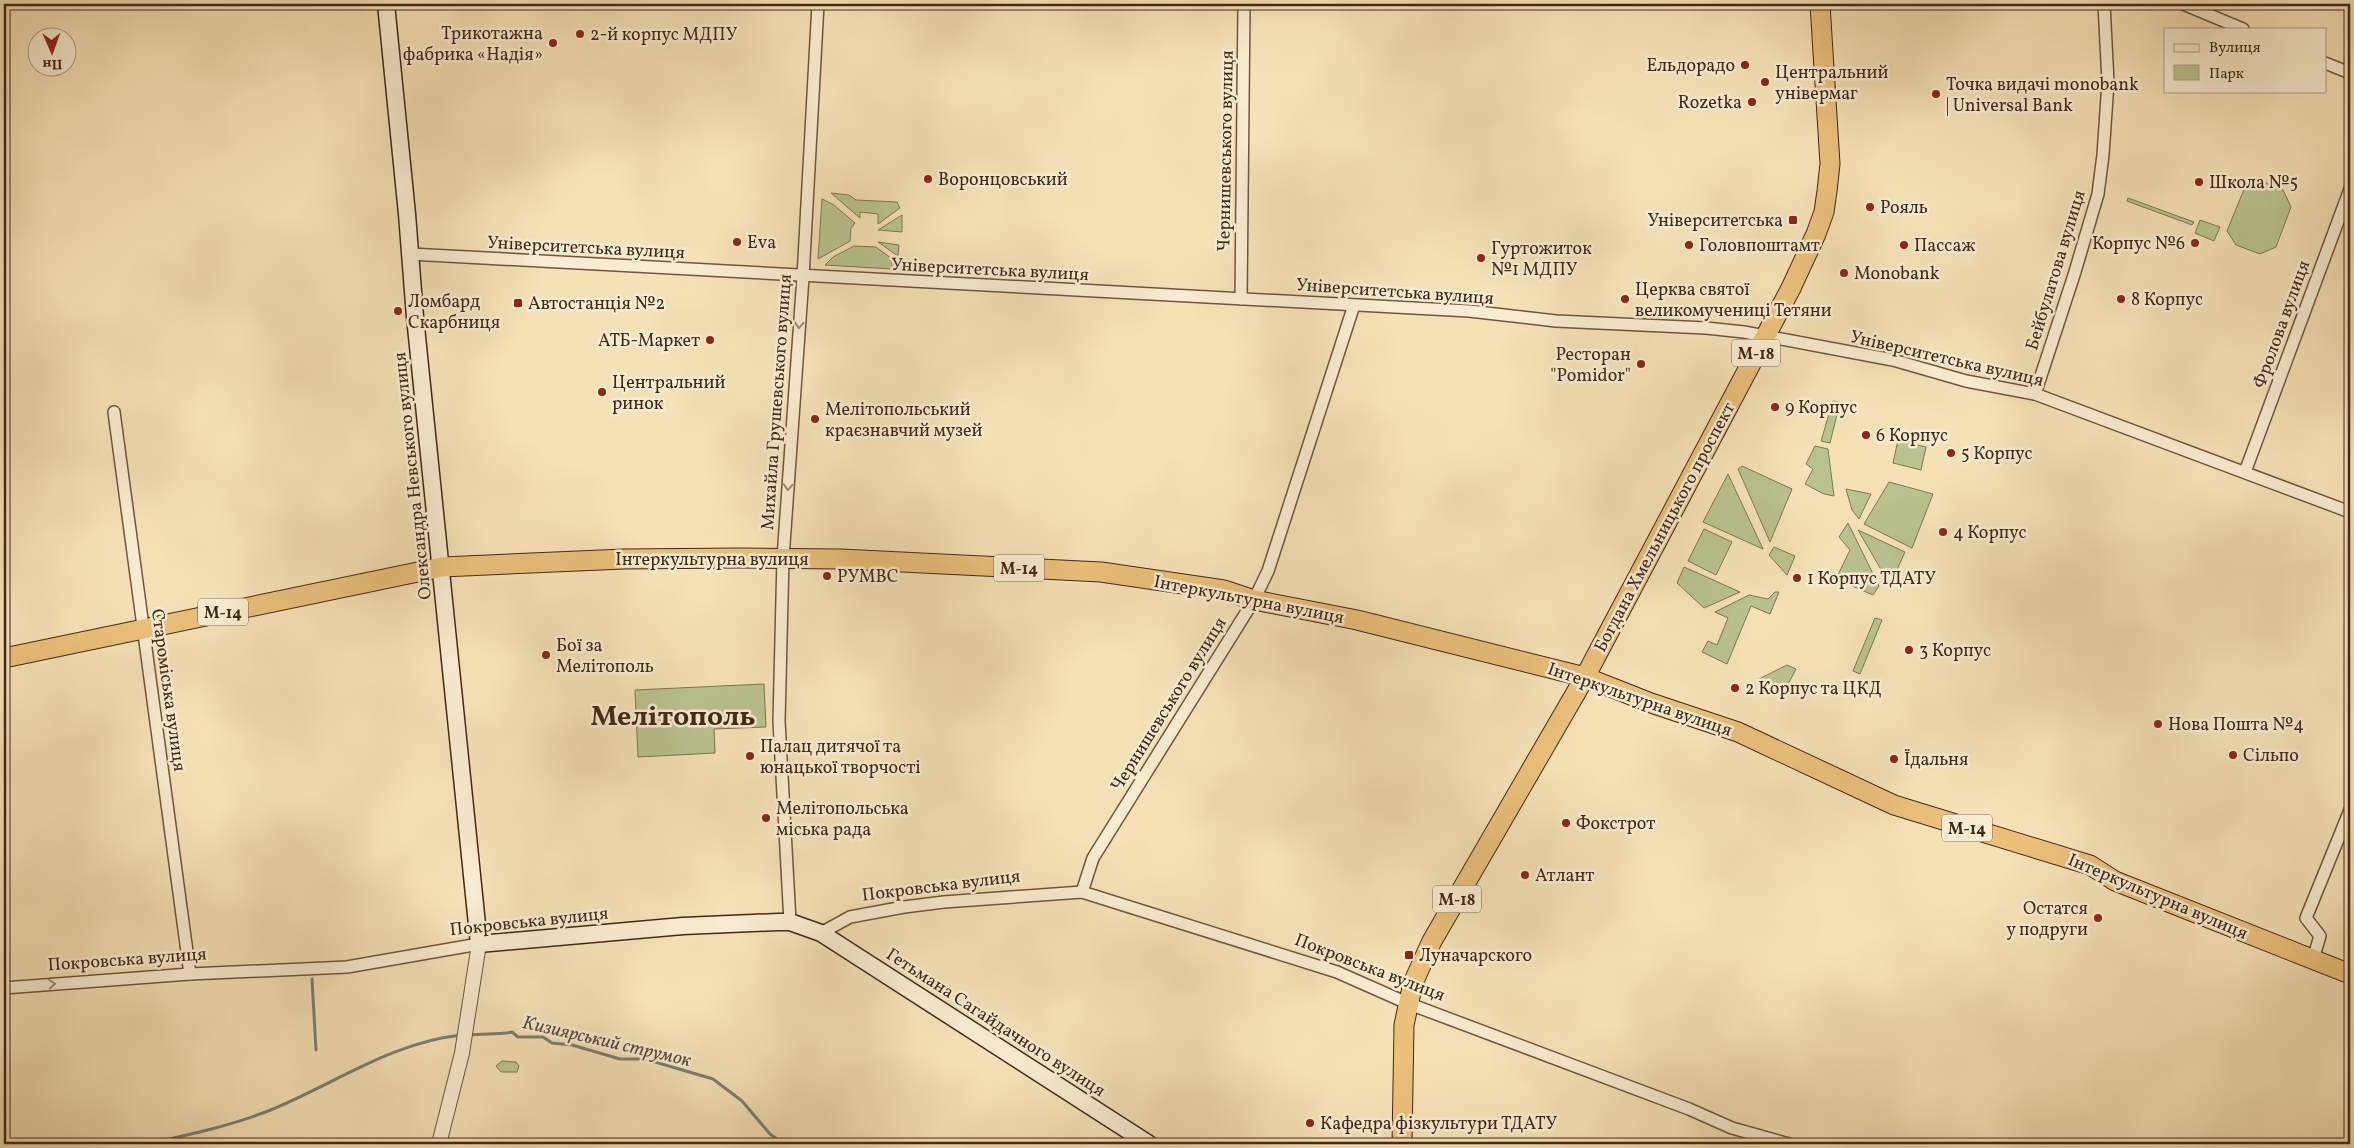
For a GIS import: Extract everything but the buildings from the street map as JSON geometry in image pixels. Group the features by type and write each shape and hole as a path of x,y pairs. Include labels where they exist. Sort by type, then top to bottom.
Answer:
{"highway":[{"name":"Богдана Хмельницького проспект","path":"1402,1144 1404,1025 1414,984 1432,941 1585,677 1791,288 1816,234 1824,212 1830,164 1820,4"},
{"name":"Інтеркультурна вулиця","path":"4,658 442,567 624,559 783,558 840,559 1101,572 1224,590 1254,600 1357,620 1585,677 1652,703 1738,732 1894,805 2090,865 2115,881 2350,974"}],"main road":[{"name":"Олександра Невського вулиця","path":"386,4 415,317 479,944"},
{"name":"Покровська вулиця","path":"479,944 683,926 790,922 821,933"},
{"name":"Гетьмана Сагайдачного вулиця","path":"821,933 1149,1144"}],"street":[{"name":"Михайла Грушевського вулиця","path":"790,922 779,721 783,558 803,276 818,4"},
{"name":"Чернишевського вулиця","path":"1240,299 1244,4"},
{"name":"Бейбулатова вулиця","path":"2035,394 2098,194 2103,155 2108,82 2104,4"},
{"path":"2183,4 2241,28"},
{"path":"2326,63 2350,73"},
{"name":"Фролова вулиця","path":"2245,472 2350,189"},
{"name":"Університетська вулиця","path":"410,254 1469,311 1556,320 1706,328 1766,335 1893,360 1966,381 2035,394 2350,512"},
{"name":"Чернишевського вулиця","path":"1082,892 1093,858 1254,600 1268,571 1354,305"},
{"name":"Староміська вулиця","path":"114,412 190,974"},
{"path":"2313,959 2320,936 2306,918 2350,810"},
{"name":"Покровська вулиця","path":"821,933 850,917 904,908 944,902 1082,892 1337,972 1408,1003 1689,1108 1732,1128 1789,1144"},
{"path":"439,1144 462,1054 479,944"},
{"name":"Покровська вулиця","path":"4,988 190,974 347,967 479,944"}],"green space":[{"path":"2257,179 2283,190 2291,207 2276,247 2260,254 2236,245 2227,231 2247,182"},
{"path":"831,193 849,195 856,200 897,202 900,208 878,224 878,214 860,212 860,218"},
{"path":"2128,198 2194,222 2192,225 2127,201"},
{"path":"822,199 834,205 855,223 851,228 850,241 818,259"},
{"path":"902,215 902,232 878,230"},
{"path":"2200,220 2220,227 2214,241 2195,233"},
{"path":"878,242 899,245 898,256"},
{"path":"854,246 876,247 892,259 892,269 825,265 833,257"},
{"path":"1833,401 1840,402 1830,443 1821,441"},
{"path":"1898,440 1926,447 1921,470 1893,463"},
{"path":"1815,446 1828,449 1834,496 1824,494 1805,484 1813,469 1806,464"},
{"path":"1742,466 1792,489 1770,542 1738,469"},
{"path":"1728,474 1763,549 1703,522"},
{"path":"1889,482 1933,494 1912,548 1864,524"},
{"path":"1846,489 1871,494 1859,519 1852,510"},
{"path":"1848,523 1879,586 1873,595 1836,579 1850,550 1839,537"},
{"path":"1704,529 1732,542 1716,575 1688,561"},
{"path":"1858,530 1905,552 1895,574 1883,573"},
{"path":"1774,547 1795,556 1787,575 1769,555"},
{"path":"1684,567 1740,592 1704,608 1677,583"},
{"path":"1775,592 1779,592 1770,614 1751,606 1727,664 1702,652 1708,641 1717,645 1728,618 1715,612 1749,595 1768,599"},
{"path":"1875,618 1882,620 1860,674 1853,671"},
{"path":"1787,665 1796,669 1784,692 1759,679"},
{"path":"764,684 766,727 714,729 715,753 638,757 635,690"},
{"path":"502,1061 516,1062 519,1066 517,1072 501,1072 496,1066"}],"waterway":[{"path":"312,979 316,1050"},
{"name":"Кизиярський струмок","path":"468,1035 512,1032 518,1037 543,1037 552,1043 572,1045 620,1059 645,1059 713,1079 742,1101 770,1134 784,1144"},
{"name":"Кизиярський струмок","path":"147,1144 209,1130 254,1116 292,1101 387,1055 436,1039 462,1035"}],"place":[{"name":"2-й корпус МДПУ","path":"580,34"},
{"name":"Трикотажна фабрика «Надія»","path":"553,43"},
{"name":"Ельдорадо","path":"1745,65"},
{"name":"Центральний універмаг","path":"1765,82"},
{"name":"Точка видачі monobank | Universal Bank","path":"1936,94"},
{"name":"Rozetka","path":"1752,102"},
{"name":"Воронцовський","path":"928,179"},
{"name":"Школа №5","path":"2199,182"},
{"name":"Рояль","path":"1870,207"},
{"name":"Університетська","path":"1793,220"},
{"name":"Eva","path":"737,242"},
{"name":"Корпус №6","path":"2195,243"},
{"name":"Головпоштамт","path":"1689,245"},
{"name":"Пассаж","path":"1904,245"},
{"name":"Гуртожиток №1 МДПУ","path":"1481,258"},
{"name":"Monobank","path":"1844,273"},
{"name":"Церква святої великомучениці Тетяни","path":"1625,299"},
{"name":"8 Корпус","path":"2121,299"},
{"name":"Автостанція №2","path":"518,303"},
{"name":"Ломбард Скарбниця","path":"398,311"},
{"name":"АТБ-Маркет","path":"710,340"},
{"name":"Ресторан \"Pomidor\"","path":"1641,364"},
{"name":"Центральний ринок","path":"602,392"},
{"name":"9 Корпус","path":"1775,407"},
{"name":"Мелітопольський краєзнавчий музей","path":"815,419"},
{"name":"6 Корпус","path":"1866,435"},
{"name":"5 Корпус","path":"1951,453"},
{"name":"4 Корпус","path":"1943,532"},
{"name":"РУМВC","path":"827,576"},
{"name":"1 Корпус ТДАТУ","path":"1797,578"},
{"name":"3 Корпус","path":"1909,650"},
{"name":"Бої за Мелітополь","path":"546,655"},
{"name":"2 Корпус та ЦКД","path":"1735,688"},
{"name":"Нова Пошта №4","path":"2158,724"},
{"name":"Сільпо","path":"2233,755"},
{"name":"Палац дитячої та юнацької творчості","path":"750,756"},
{"name":"Їдальня","path":"1894,759"},
{"name":"Мелітопольська міська рада","path":"766,818"},
{"name":"Фокстрот","path":"1566,823"},
{"name":"Атлант","path":"1525,875"},
{"name":"Остатся у подруги","path":"2098,918"},
{"name":"Луначарского","path":"1409,955"},
{"name":"Кафедра фізкультури ТДАТУ","path":"1310,1123"}],"district":[{"name":"Мелітополь","path":"673,715"}]}
